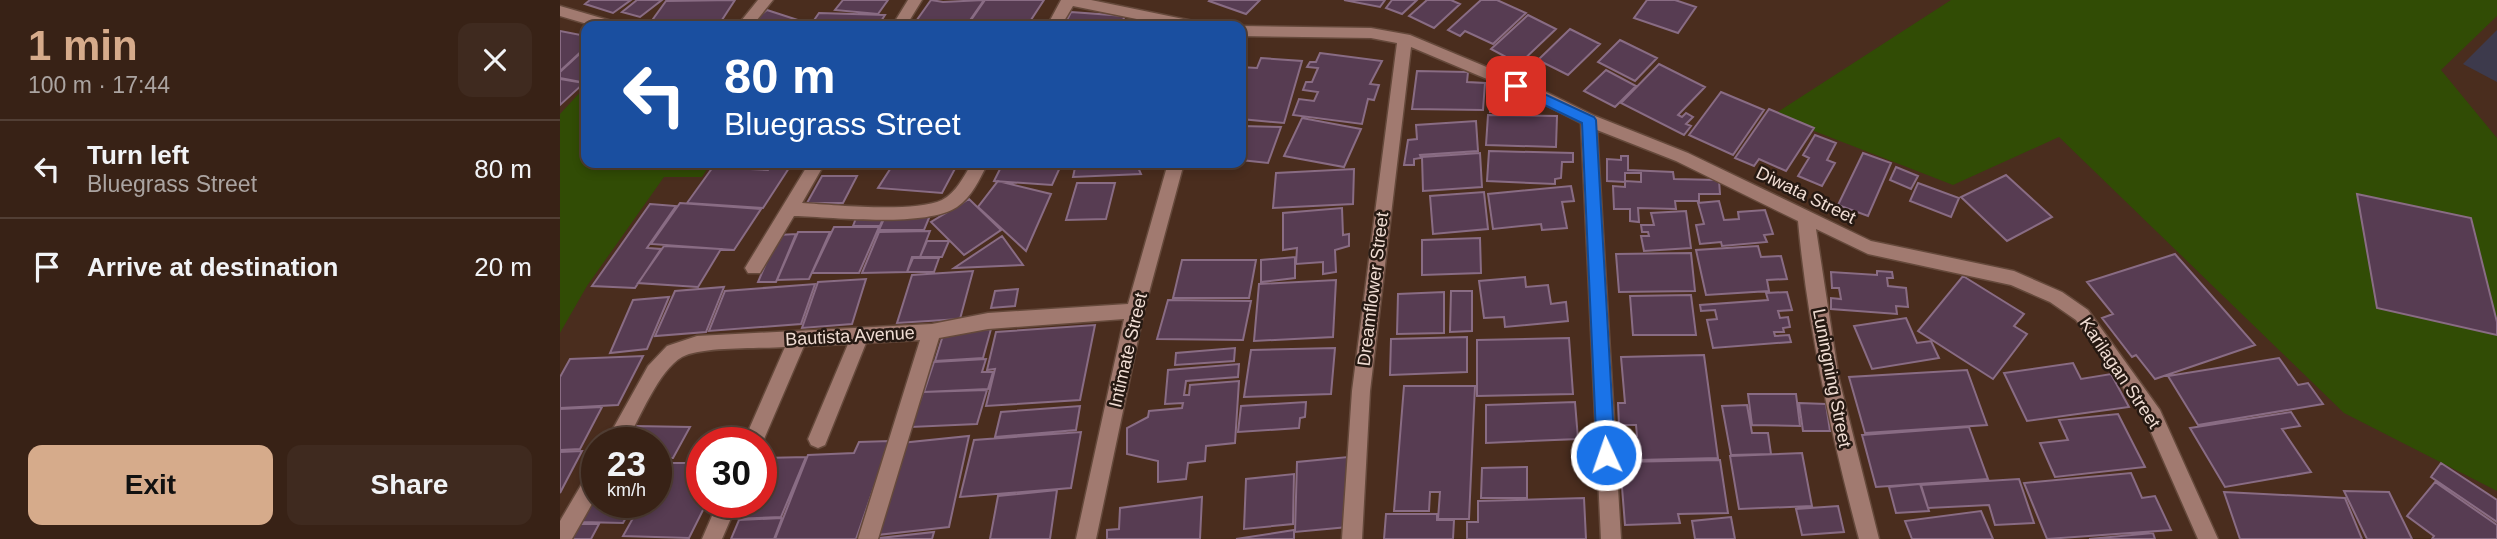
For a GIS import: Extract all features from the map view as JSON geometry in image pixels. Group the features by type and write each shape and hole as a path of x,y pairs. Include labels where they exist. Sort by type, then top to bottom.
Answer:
{"street":[{"path":"748,21 766,0"},
{"path":"902,21 915,0"},
{"path":"1057,21 1068,1 1168,21"},
{"path":"560,11 593,21"},
{"name":"Diwata Street","path":"1246,31 1371,33 1405,39 1539,95 1589,120 1682,157 1868,247 2014,278"},
{"name":"Dreamflower Street","path":"1352,539 1362,391 1405,39"},
{"path":"1589,120 1611,539"},
{"path":"754,268 814,168"},
{"path":"789,209 918,212 947,205 965,189 977,168"},
{"name":"Intimate Street","path":"1086,539 1135,311 1176,168"},
{"name":"Luningning Street","path":"1806,216 1816,298 1849,467 1869,539"},
{"name":"Karilagan Street","path":"2014,278 2056,297 2082,315 2153,416 2208,539"},
{"name":"Bautista Avenue","path":"624,427 654,372 674,352 697,344 932,332 988,321 1135,311"},
{"path":"868,539 932,332"},
{"path":"818,439 860,336"},
{"path":"760,427 799,337"},
{"path":"561,539 581,504"},
{"path":"712,539 721,518"}],"shaded area":[{"path":"2497,30 2497,82 2463,64"}],"green space":[{"path":"1951,0 2497,0 2497,16 2441,70 2497,138 2497,491 2344,413 2059,137 1953,185 1773,115"},
{"path":"581,91 581,168 708,168 702,177 664,177 587,286 560,333 560,114"}],"building":[{"path":"590,0 631,0 613,13 585,4"},
{"path":"637,0 662,0 640,17 622,12"},
{"path":"735,0 721,21 652,21 666,1"},
{"path":"843,0 888,0 878,14 835,10"},
{"path":"931,0 984,0 969,21 916,21"},
{"path":"985,0 1044,0 1030,21 970,21"},
{"path":"1210,0 1260,0 1246,14 1209,1"},
{"path":"1344,0 1385,0 1380,7"},
{"path":"1392,0 1417,0 1402,14 1386,8"},
{"path":"1427,0 1451,0 1460,4 1434,28 1409,16"},
{"path":"1481,0 1497,0 1526,13 1493,44 1465,31 1460,36 1448,30"},
{"path":"1647,0 1675,0 1696,7 1678,33 1634,18"},
{"path":"767,10 801,21 753,21"},
{"path":"1071,12 1125,16 1122,21 1066,21"},
{"path":"819,13 885,15 881,21 813,21"},
{"path":"1528,15 1556,29 1519,64 1491,49"},
{"path":"1570,29 1600,44 1568,75 1538,60"},
{"path":"560,31 581,35 581,52 560,71"},
{"path":"1620,40 1657,58 1635,81 1598,62"},
{"path":"581,53 581,82 560,78 560,72"},
{"path":"1320,53 1382,61 1370,84 1379,85 1374,100 1368,99 1362,124 1293,115 1299,99 1314,101 1318,92 1303,90 1306,82 1312,82 1318,68 1307,67 1310,62 1316,62"},
{"path":"1261,58 1302,61 1284,123 1246,119 1246,67 1257,68"},
{"path":"1659,64 1705,87 1678,115 1682,117 1686,113 1693,117 1686,124 1691,126 1684,135 1621,103"},
{"path":"1606,70 1636,86 1615,107 1584,91"},
{"path":"1417,71 1468,72 1467,82 1485,83 1483,110 1412,109"},
{"path":"560,79 581,82 581,86 560,105"},
{"path":"1491,91 1522,92 1521,109 1490,112"},
{"path":"1721,92 1764,110 1733,155 1689,135"},
{"path":"1769,109 1814,128 1786,171 1759,159 1754,166 1735,158"},
{"path":"1488,115 1557,116 1556,147 1486,145"},
{"path":"1302,118 1361,129 1344,167 1284,156"},
{"path":"1476,121 1478,151 1420,155 1421,158 1414,159 1414,165 1404,165 1408,140 1417,139 1416,125"},
{"path":"1246,126 1281,127 1268,163 1246,161"},
{"path":"1815,135 1836,143 1827,160 1835,163 1822,186 1798,176 1809,158 1803,155"},
{"path":"1489,151 1573,153 1573,162 1562,162 1561,178 1555,179 1555,184 1487,181"},
{"path":"1480,153 1482,187 1423,191 1422,157"},
{"path":"1863,153 1891,163 1868,216 1838,205"},
{"path":"1621,156 1628,156 1628,170 1673,172 1674,179 1719,180 1720,194 1699,194 1699,201 1675,201 1676,209 1638,208 1639,222 1630,221 1630,209 1614,209 1613,186 1625,187 1625,182 1607,181 1607,159 1621,160","holes":["1625,173 1641,173 1641,182 1625,181"]},
{"path":"1896,167 1918,176 1911,189 1890,180"},
{"path":"712,168 789,168 763,208 687,203"},
{"path":"891,168 955,168 942,193 878,188"},
{"path":"1000,168 1060,168 1052,185 994,181"},
{"path":"1075,168 1138,168 1141,174 1073,177"},
{"path":"1354,169 1353,204 1273,208 1276,173"},
{"path":"2006,175 2052,217 2007,241 1961,197"},
{"path":"822,176 857,176 843,203 807,203"},
{"path":"998,181 1051,194 1026,251 978,207"},
{"path":"1077,183 1115,183 1106,219 1066,220"},
{"path":"1918,183 1959,198 1951,217 1910,201"},
{"path":"1571,186 1574,201 1562,202 1567,228 1542,230 1541,224 1493,229 1488,194"},
{"path":"1484,192 1488,229 1433,234 1430,196"},
{"path":"2357,194 2471,218 2497,322 2497,335 2377,308"},
{"path":"969,199 1001,230 964,255 931,222"},
{"path":"1719,201 1724,220 1739,219 1738,212 1765,210 1773,234 1764,235 1767,242 1722,246 1721,242 1700,244 1696,225 1704,224 1698,203"},
{"path":"680,203 761,209 734,250 651,244"},
{"path":"650,204 676,206 647,248 661,249 635,288 592,286"},
{"path":"1342,208 1343,235 1349,234 1349,246 1335,250 1336,272 1323,274 1323,262 1296,264 1297,248 1283,250 1283,213"},
{"path":"1686,211 1691,248 1644,251 1641,236 1649,236 1648,232 1642,232 1641,225 1654,225 1651,213"},
{"path":"858,213 885,214 880,226 853,226"},
{"path":"931,213 924,230 879,230 886,214"},
{"path":"834,227 879,227 859,273 812,273"},
{"path":"930,231 920,257 912,257 907,272 862,273 879,232"},
{"path":"798,232 830,232 809,279 777,280"},
{"path":"796,234 776,282 758,282 778,235"},
{"path":"1002,236 1023,265 954,268"},
{"path":"1480,238 1481,273 1422,275 1422,240"},
{"path":"927,241 949,241 942,257 920,257"},
{"path":"664,246 721,249 698,287 638,283"},
{"path":"1758,246 1761,257 1781,256 1787,279 1767,280 1769,291 1706,295 1696,250"},
{"path":"1691,253 1695,291 1619,292 1616,254"},
{"path":"2175,254 2255,345 2155,379 2136,355 2132,357 2102,318 2113,314 2087,282"},
{"path":"1295,257 1295,278 1261,282 1261,260"},
{"path":"913,258 939,258 934,272 907,272"},
{"path":"1182,260 1256,260 1249,298 1173,298"},
{"path":"973,271 960,319 897,323 912,275"},
{"path":"1877,271 1892,272 1893,278 1887,278 1888,286 1906,288 1908,307 1896,306 1897,314 1831,309 1831,298 1841,299 1839,288 1832,288 1831,272 1877,275"},
{"path":"1963,276 2024,314 2014,326 2027,334 1993,379 1918,331"},
{"path":"1525,277 1526,287 1548,285 1551,304 1566,302 1568,321 1505,327 1504,317 1484,318 1479,281"},
{"path":"866,279 852,324 802,328 818,282"},
{"path":"1336,280 1333,337 1254,341 1259,284"},
{"path":"815,284 801,324 709,331 725,291"},
{"path":"724,287 706,332 655,336 675,291"},
{"path":"1018,289 1015,306 991,308 995,291"},
{"path":"1451,291 1472,291 1472,331 1450,332"},
{"path":"1444,292 1444,333 1397,334 1398,294"},
{"path":"1787,292 1792,310 1778,311 1780,318 1788,317 1790,327 1783,328 1784,332 1774,332 1775,336 1789,335 1791,342 1713,348 1707,320 1717,319 1715,310 1701,311 1700,305 1768,300 1766,293"},
{"path":"1691,295 1696,335 1633,335 1630,296"},
{"path":"669,297 647,349 610,353 633,300"},
{"path":"1168,300 1251,301 1243,340 1157,339"},
{"path":"1906,318 1917,343 1931,341 1939,358 1872,369 1854,326"},
{"path":"1095,325 1080,400 986,406 995,369 987,370 996,332"},
{"path":"991,329 983,358 935,361 944,332"},
{"path":"1467,337 1467,372 1390,375 1391,339"},
{"path":"1569,338 1573,394 1477,396 1477,340"},
{"path":"1235,348 1234,361 1175,365 1176,353"},
{"path":"1335,348 1331,394 1244,397 1251,350"},
{"path":"1704,355 1718,458 1638,460 1638,451 1624,452 1622,437 1637,436 1636,425 1619,425 1618,403 1625,403 1621,357"},
{"path":"643,356 618,405 560,408 560,377 570,359"},
{"path":"2279,358 2298,385 2308,383 2323,404 2198,425 2168,376"},
{"path":"986,359 982,372 993,372 988,389 924,392 934,362"},
{"path":"2073,363 2081,379 2111,374 2129,407 2027,421 2004,373"},
{"path":"1239,364 1238,377 1186,381 1184,395 1189,395 1190,385 1239,381 1235,443 1206,446 1205,461 1188,463 1186,479 1158,482 1158,461 1127,454 1127,428 1148,417 1149,411 1182,408 1183,403 1165,404 1168,370"},
{"path":"1967,370 1987,425 1865,433 1849,377"},
{"path":"1404,386 1475,386 1469,519 1438,519 1440,492 1430,492 1429,511 1394,511"},
{"path":"987,390 977,424 911,427 923,392"},
{"path":"1748,394 1796,394 1800,426 1752,425"},
{"path":"1306,402 1305,417 1300,418 1299,428 1238,432 1241,406"},
{"path":"1575,402 1578,439 1486,443 1486,405"},
{"path":"1799,403 1826,404 1830,431 1803,431"},
{"path":"1747,405 1752,433 1768,433 1771,454 1731,455 1722,406"},
{"path":"1080,406 1076,430 995,437 1001,412"},
{"path":"602,407 592,427 581,427 580,449 560,450 560,409"},
{"path":"2291,412 2300,426 2282,429 2311,472 2225,487 2190,428"},
{"path":"2118,414 2145,467 2055,477 2040,443 2068,440 2059,420"},
{"path":"634,426 690,427 686,427 686,434 672,458 672,427"},
{"path":"1969,427 1988,479 1876,487 1862,435"},
{"path":"1081,432 1071,488 960,497 974,440"},
{"path":"969,436 949,527 877,535 901,443"},
{"path":"890,441 856,539 775,539 808,455 854,453 859,442"},
{"path":"581,451 560,493 560,452"},
{"path":"1802,453 1812,506 1739,509 1730,456"},
{"path":"806,457 781,517 777,517 777,458"},
{"path":"1348,457 1348,527 1295,532 1297,462"},
{"path":"1720,460 1728,513 1678,514 1680,523 1625,525 1620,462"},
{"path":"672,463 686,463 686,518 699,518 689,538 623,536 633,518 672,518"},
{"path":"2441,463 2497,500 2497,522 2431,477"},
{"path":"1527,467 1527,498 1481,498 1482,468"},
{"path":"2131,473 2142,498 2155,496 2171,530 2047,539 2024,483"},
{"path":"1294,474 1293,524 1244,529 1246,479"},
{"path":"2019,479 2034,523 1995,525 1989,505 1928,508 1921,485"},
{"path":"2435,482 2497,525 2497,539 2432,539 2434,536 2407,516"},
{"path":"1920,484 1929,511 1896,513 1889,487"},
{"path":"1057,490 1050,539 990,539 998,496"},
{"path":"2344,491 2389,492 2412,539 2367,539"},
{"path":"2224,492 2345,498 2362,539 2240,539"},
{"path":"1202,497 1200,539 1107,539 1107,530 1119,529 1120,508"},
{"path":"1584,498 1586,539 1467,539 1467,522 1478,522 1478,501"},
{"path":"1838,506 1844,532 1802,535 1796,509"},
{"path":"1981,511 1993,539 1912,539 1905,521"},
{"path":"1386,514 1437,514 1437,520 1454,520 1453,539 1384,539"},
{"path":"1731,517 1735,539 1695,539 1692,521"},
{"path":"583,518 626,518 623,523 581,522"},
{"path":"782,518 774,539 731,539 739,520"},
{"path":"578,524 599,524 591,539 569,539"},
{"path":"1294,530 1294,539 1236,539"},
{"path":"934,532 932,539 880,539 880,538"},
{"path":"2153,533 2155,539 2089,539"}],"route":[{"path":"1516,86 1589,120 1606,455"}]}
